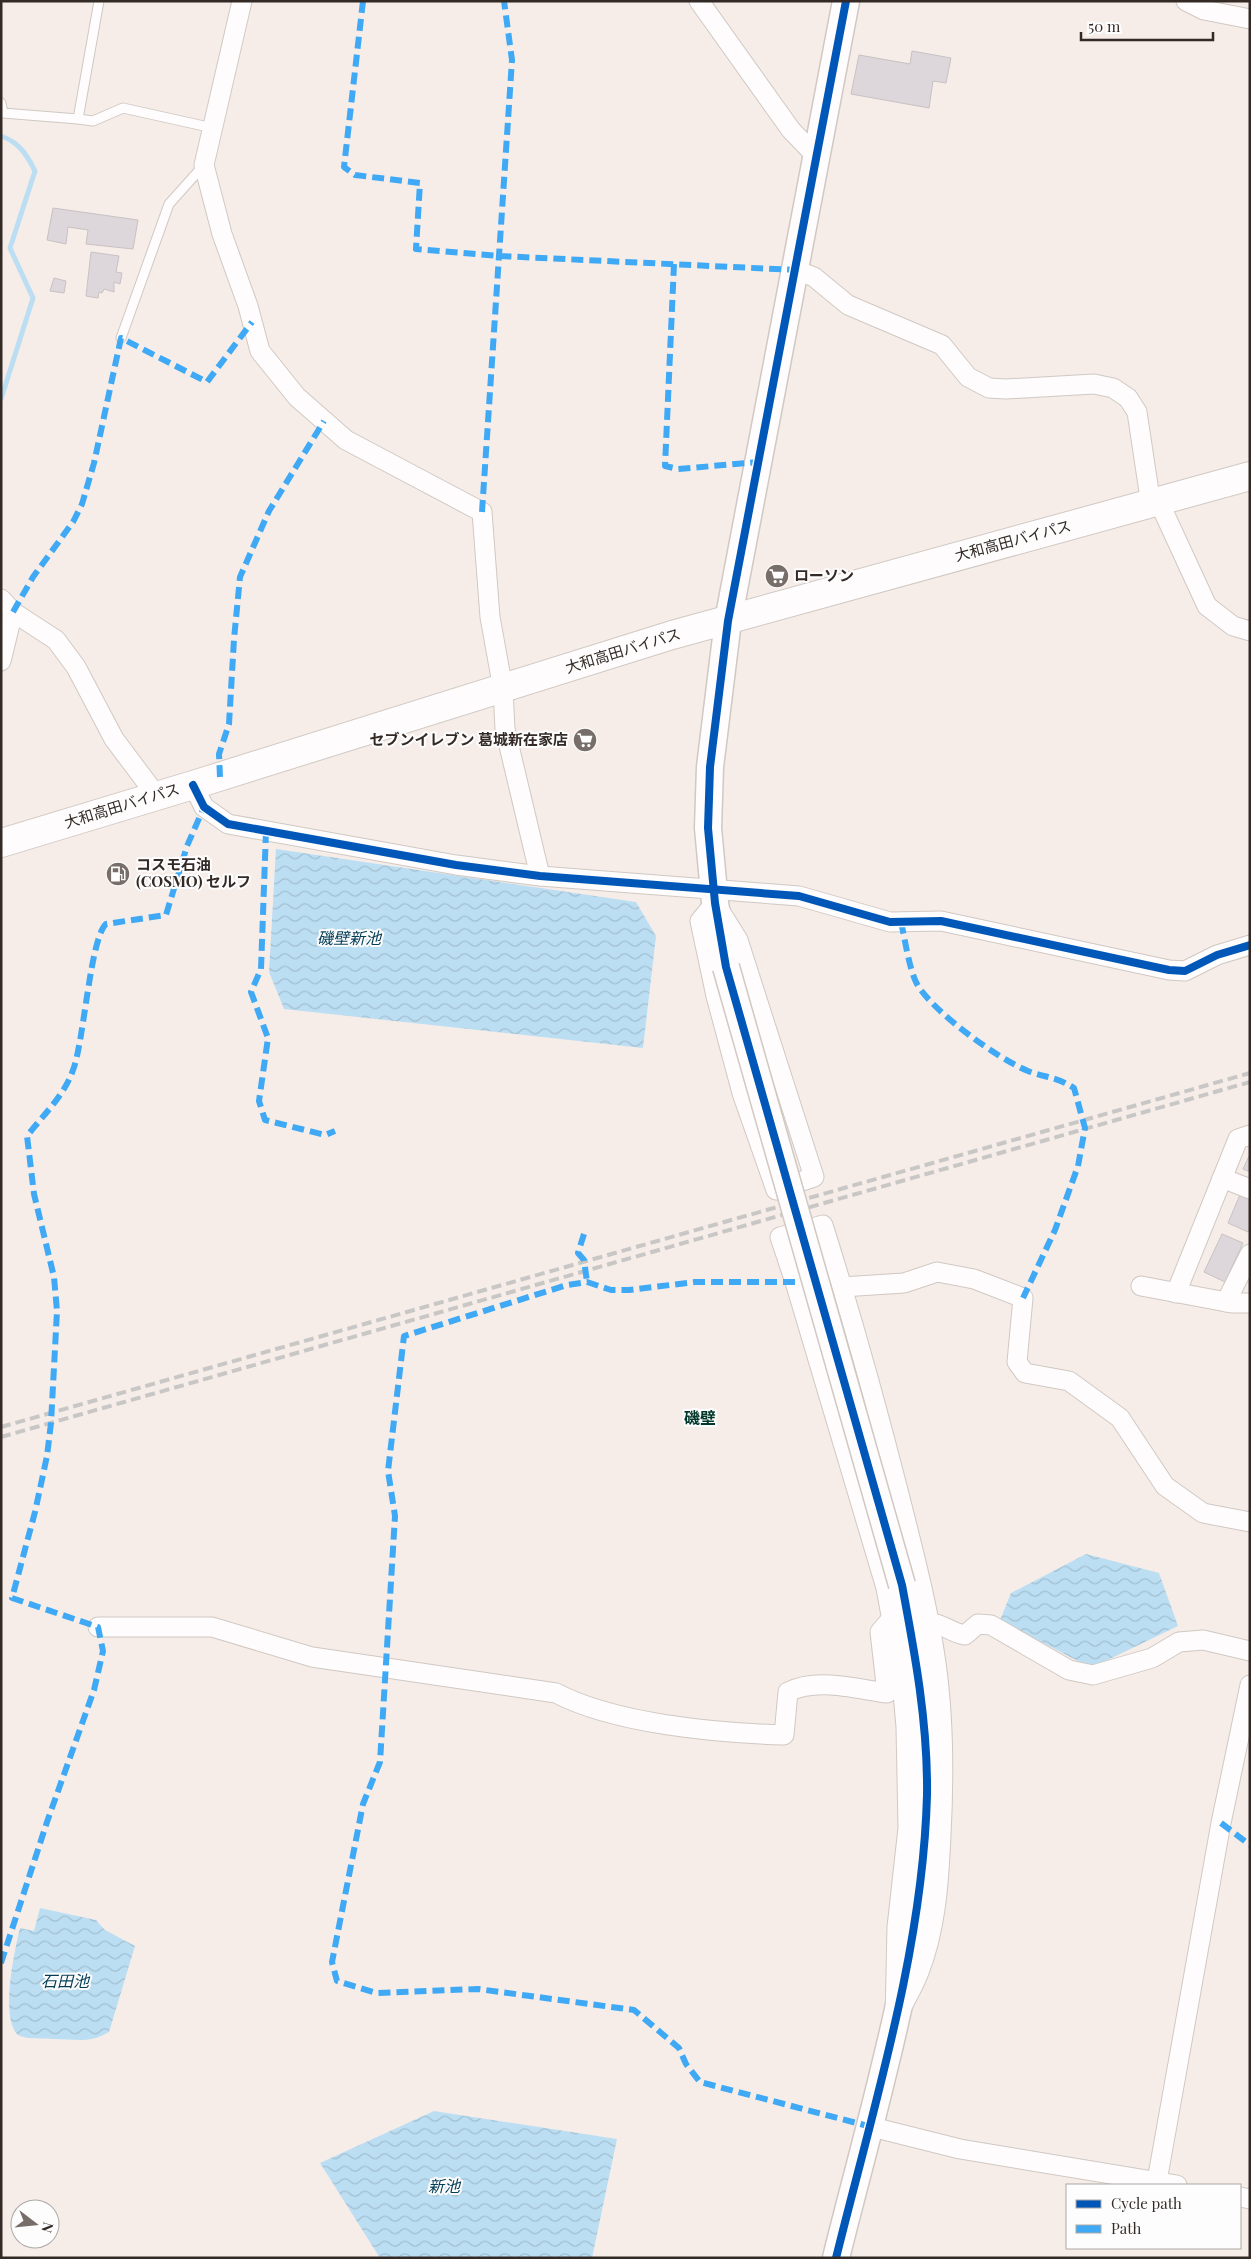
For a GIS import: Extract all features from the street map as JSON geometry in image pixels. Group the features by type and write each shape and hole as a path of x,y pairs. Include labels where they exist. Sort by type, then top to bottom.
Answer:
{"highway":[{"name":"大和高田バイパス","path":"1,843 503,689 672,635 1250,476"}],"street":[{"path":"242,1 204,165 222,234 248,306 260,351 297,397 346,440 482,512 490,617 503,689 506,729 540,876"},
{"path":"700,1 791,130 818,158"},
{"path":"836,2258 895,2020 912,1940 921,1875 927,1795 925,1732 914,1651 902,1585 726,968 714,897 708,828 710,767 728,621 818,158 846,1"},
{"path":"1186,1 1204,10 1250,19"},
{"path":"796,270 814,277 848,304 942,344 968,377 989,388 1006,389 1094,384 1113,388 1128,398 1137,412 1155,503 1207,606 1232,626 1250,631"},
{"path":"1,661 7,606 56,640 76,667 114,739 156,795"},
{"path":"193,785 204,807 228,824 446,863 714,897 799,896 890,922 941,921 1169,970 1185,971 1217,954 1250,945"},
{"path":"714,897 738,940 814,1177 776,1190 742,1093 716,996 700,921 714,897"},
{"path":"1176,1293 1238,1139 1250,1135"},
{"path":"1222,1178 1250,1188"},
{"path":"823,1225 890,1458 921,1582 936,1663 942,1733 940,1871 933,1922 919,1972 895,2020 897,1927 908,1828 906,1728 901,1670 892,1618 865,1515 780,1237 823,1225"},
{"path":"1226,1302 1250,1254"},
{"path":"842,1287 904,1282 937,1272 974,1279 1023,1298 1019,1323 1018,1362 1025,1373 1069,1381 1120,1418 1165,1486 1203,1513 1250,1522"},
{"path":"1141,1286 1226,1302 1250,1303"},
{"path":"98,1627 212,1627 312,1657 556,1693 579,1705 641,1720 738,1734 784,1735 788,1692 801,1686 817,1685 887,1693 880,1632 892,1618"},
{"path":"928,1623 939,1623 957,1634 965,1635 978,1624 991,1624 1069,1670 1088,1675 1152,1658 1179,1642 1203,1640 1250,1651"},
{"path":"1157,2181 1221,1823 1250,1685"},
{"path":"868,2126 960,2148 1172,2184"}],"lane":[{"path":"78,118 99,1"},
{"path":"1,103 3,113 78,118 93,121 123,108 212,128"},
{"path":"121,338 169,204 204,165"}],"water":[{"name":"磯壁新池","path":"276,849 636,902 656,936 643,1048 284,1009 269,972"},
{"path":"1086,1554 1159,1573 1178,1626 1091,1668 1000,1620 1011,1593"},
{"name":"石田池","path":"40,1908 96,1920 105,1930 135,1946 109,2032 102,2036 75,2040 35,2039 18,2035 13,2027 9,2000 17,1939 20,1928 34,1931"},
{"name":"新池","path":"434,2111 617,2139 592,2258 380,2258 320,2163"}],"building":[{"path":"912,51 951,58 946,83 933,81 929,108 851,94 859,55 910,64"},
{"path":"53,208 138,220 133,249 86,244 88,230 68,227 66,244 47,240"},
{"path":"91,252 119,256 116,272 122,273 120,284 114,282 114,292 104,289 102,293 99,292 98,298 86,296"},
{"path":"54,278 66,281 64,293 50,291"},
{"path":"1250,1154 1250,1172 1243,1169"},
{"path":"1242,1190 1250,1193 1250,1227 1248,1232 1228,1223"},
{"path":"1222,1234 1243,1243 1225,1282 1204,1272"}],"waterway":[{"path":"1,136 18,145 35,171 10,248 33,298 1,399"}],"railway":[{"path":"1,1427 1250,1073"},
{"path":"1,1437 1250,1082"}],"marked path":[{"path":"363,1 344,167 355,175 420,183 416,249 500,256 796,270"},
{"path":"482,512 512,60 504,1"},
{"path":"674,264 665,466 678,469 759,462"},
{"path":"13,612 33,577 73,522 82,504 94,463 121,338 207,382 252,322"},
{"path":"220,777 219,754 229,724 240,577 269,511 324,421"},
{"path":"1,1963 47,1822 94,1690 103,1651 98,1627 12,1598 35,1512 47,1456 51,1423 57,1311 54,1277 34,1194 27,1136 59,1097 73,1070 81,1037 91,969 100,933 106,924 166,915 187,846 204,807"},
{"path":"266,831 261,969 251,992 268,1038 259,1101 265,1120 325,1135 335,1131"},
{"path":"901,922 914,978 925,995 937,1008 967,1034 1015,1065 1056,1079 1074,1088 1085,1128 1078,1166 1055,1230 1023,1298"},
{"path":"584,1234 578,1253 584,1260 587,1282"},
{"path":"795,1282 695,1282 629,1290 611,1290 587,1282 567,1285 404,1336 388,1471 395,1516 380,1762 363,1804 332,1962 337,1981 376,1993 478,1989 634,2010 679,2048 686,2064 700,2082 868,2126"},
{"path":"1221,1823 1250,1845"}],"cycle path":[{"path":"836,2258 894,2028 916,1912 927,1795 923,1716 902,1585 726,967 715,903 708,828 710,767 728,621 846,1"},
{"path":"193,785 204,807 228,824 456,865 540,876 799,896 890,922 941,921 1169,970 1185,971 1217,955 1250,945"}],"place":[{"name":"ローソン","path":"777,576"},
{"name":"セブンイレブン 葛城新在家店","path":"585,740"},
{"name":"コスモ石油 (COSMO) セルフ","path":"118,874"}],"district":[{"name":"磯壁","path":"700,1418"}]}
